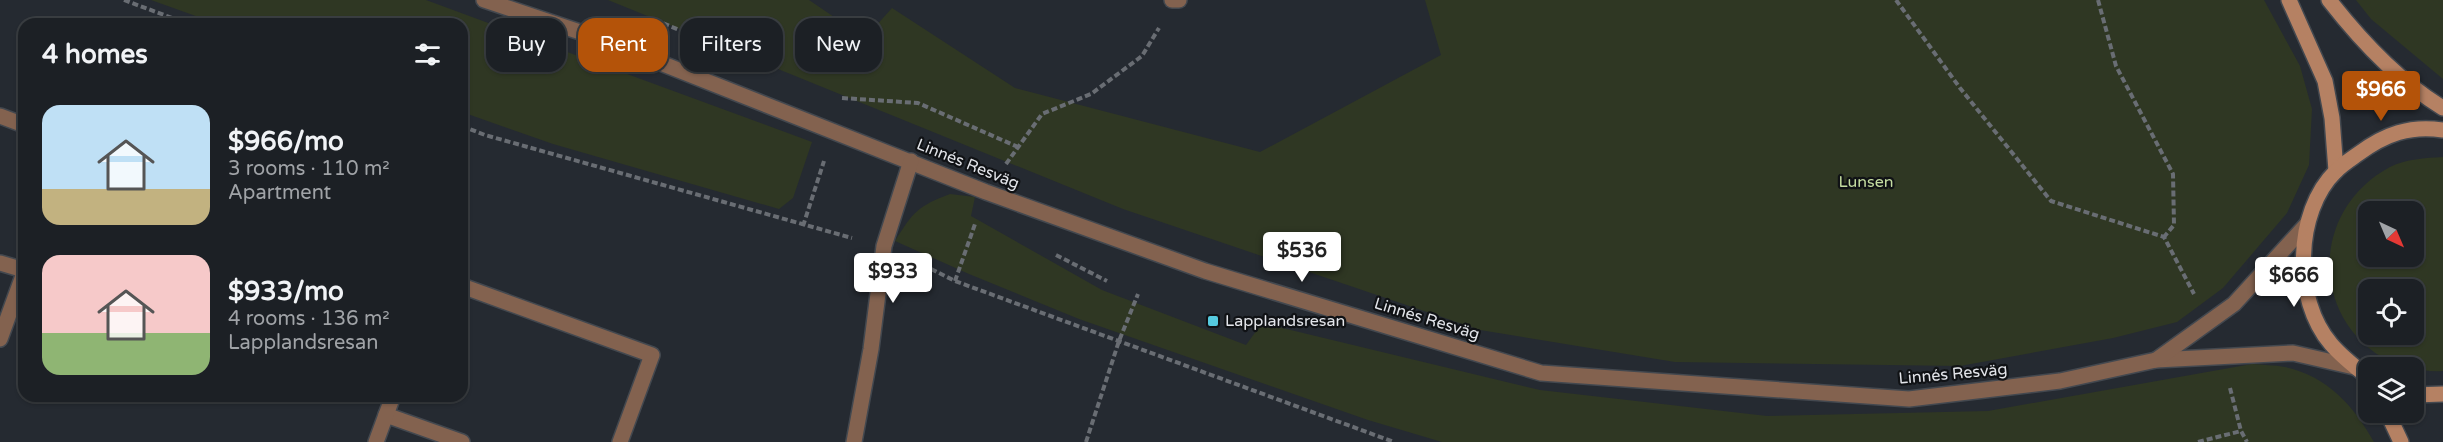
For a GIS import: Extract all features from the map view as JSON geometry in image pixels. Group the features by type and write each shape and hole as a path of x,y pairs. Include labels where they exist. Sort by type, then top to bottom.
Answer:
{"main road":[{"path":"2289,0 2325,81 2332,118 2336,171"},
{"path":"2329,0 2352,29 2396,72 2443,108"},
{"path":"2358,370 2330,343 2312,312 2303,271 2307,224 2323,188 2336,171 2377,140 2422,127 2443,130"},
{"path":"2424,395 2443,394"},
{"path":"2392,423 2401,442"}],"street":[{"name":"Linnés Resväg","path":"484,0 595,37 986,192 1205,272 1540,373 1908,399 2060,381 2156,360 2293,353 2354,367"},
{"path":"0,116 18,123"},
{"path":"854,442 871,349 884,246 911,161"},
{"name":"Linnés Resväg","path":"2156,360 2234,304 2307,224"},
{"path":"0,262 18,269"},
{"path":"0,339 18,288"},
{"path":"468,288 652,355 620,442"},
{"path":"376,442 391,402"},
{"path":"386,415 462,442"}],"path":[{"path":"124,0 172,18"},
{"path":"955,281 986,192 1042,114 1091,94 1142,56 1176,0"},
{"path":"1896,0 1960,88 2050,201 2164,237 2208,322"},
{"path":"2098,0 2116,66 2172,174 2174,225 2164,237"},
{"path":"468,128 791,223 884,246 955,281 1394,442"},
{"path":"1086,442 1119,341 1138,294"},
{"path":"2221,356 2241,431 2247,442"},
{"path":"2198,442 2241,431"}],"green space":[{"path":"151,0 426,0 486,22 486,72 566,72 566,52 578,56 578,72 622,72 812,142 793,198 779,209 553,144 468,114 468,18 201,18"},
{"name":"Lunsen","path":"608,0 809,0 836,18 795,18 795,72 882,72 882,19 892,8 1015,88 1260,152 1441,55 1425,0 2264,0 2300,66 2312,109 2309,165 2287,213 2223,288 2177,322 2113,338 1960,366 1675,362 1480,330 1123,209 783,71 783,18 680,18 680,29 668,24 668,18 652,18"},
{"path":"2356,0 2443,0 2443,79 2371,19"},
{"path":"2443,157 2443,371 2424,370 2424,357 2384,357 2366,345 2424,345 2424,279 2358,279 2358,336 2348,326 2335,299 2330,270 2332,240 2343,212 2363,187 2390,167 2416,159"},
{"path":"950,194 975,197 971,216 1102,290 1246,345 1262,323 1540,390 1767,416 1988,411 2252,364 2273,365 2300,371 2314,377 2338,394 2358,416 2358,423 2362,423 2374,442 1442,442 1368,420 1079,319 895,241 917,211 930,202"}],"place":[{"name":"Lapplandsresan","path":"1213,321"}]}
